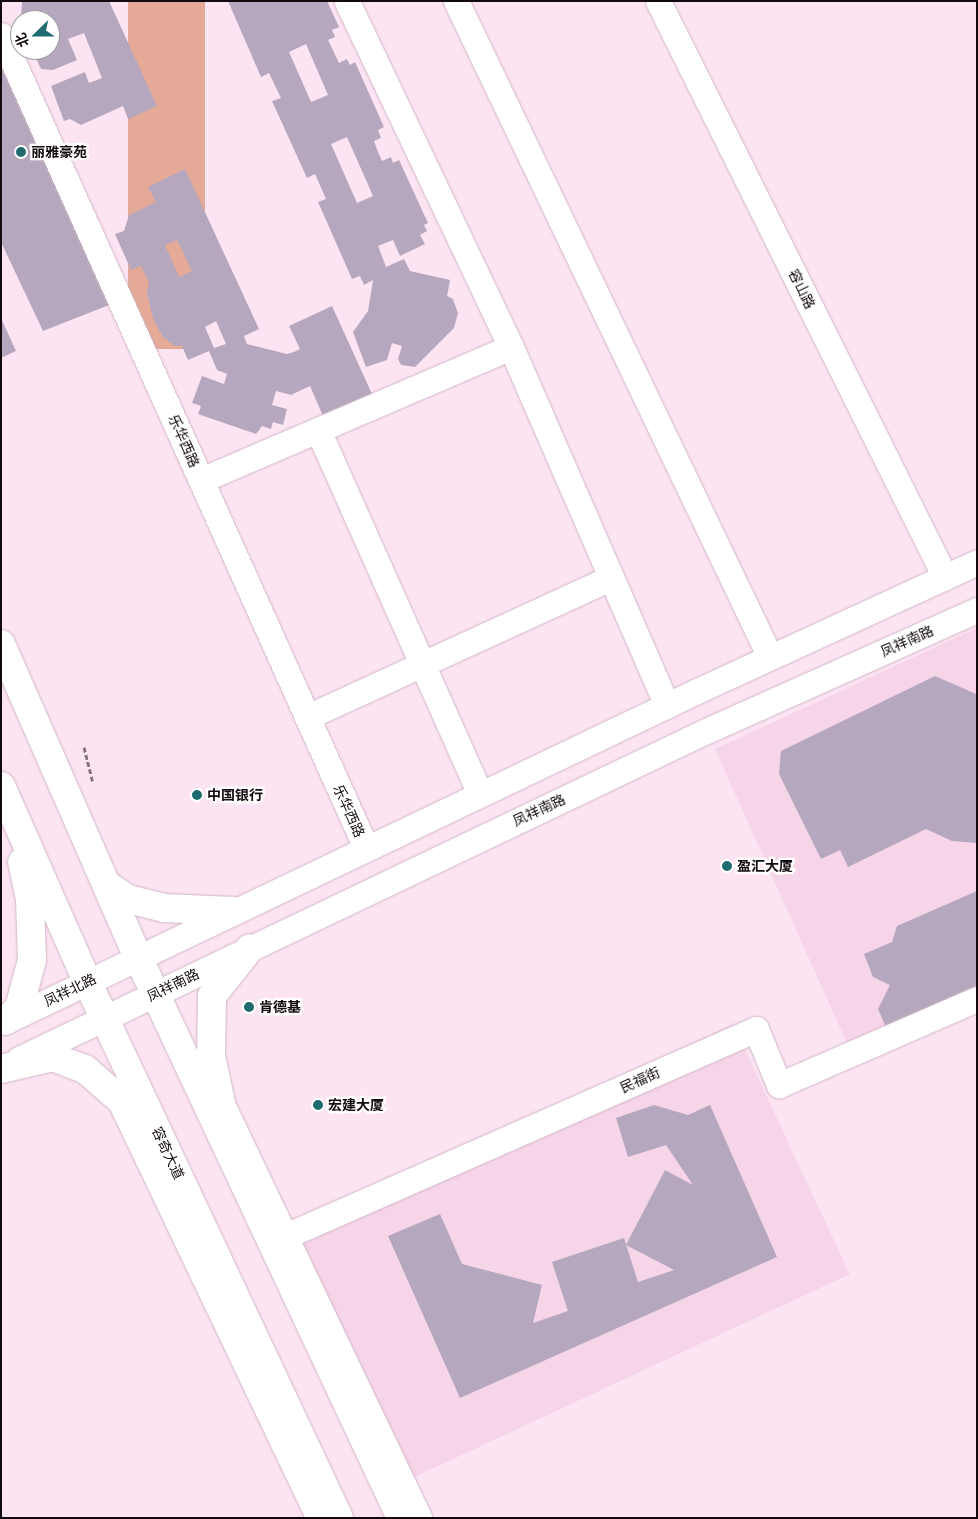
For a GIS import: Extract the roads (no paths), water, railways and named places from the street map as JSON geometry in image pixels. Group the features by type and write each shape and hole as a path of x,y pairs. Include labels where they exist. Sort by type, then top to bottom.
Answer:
{"main road":[{"path":"1,644 138,957 231,1155 279,1239 401,1518"},
{"name":"容奇大道","path":"1,786 87,982 339,1518"},
{"path":"4,1021 19,1008 32,960 30,899 12,811"},
{"path":"107,885 128,899 164,908 233,911"},
{"path":"231,1155 211,1056 212,996 250,948"},
{"path":"1,1068 53,1057 86,1069 158,1133"}],"street":[{"path":"347,1 511,347 667,706"},
{"path":"456,1 770,657"},
{"name":"容山路","path":"658,1 945,577"},
{"name":"乐华西路","path":"1,35 366,848"},
{"path":"201,480 511,347"},
{"path":"318,430 480,794"},
{"path":"138,957 770,657 977,562"},
{"path":"307,717 611,578"},
{"name":"凤祥南路","path":"104,1018 704,732 977,610"},
{"name":"凤祥北路","path":"4,1021 138,957"},
{"name":"民福街","path":"279,1239 756,1029 779,1085 977,999"},
{"path":"1,1068 104,1018"},
{"path":"119,1099 319,1518"},
{"path":"220,1100 279,1239 419,1518"}],"place":[{"name":"丽雅豪苑","path":"21,152"},
{"name":"中国银行","path":"197,795"},
{"name":"盈汇大厦","path":"727,866"},
{"name":"肯德基","path":"249,1007"},
{"name":"宏建大厦","path":"318,1105"}]}
